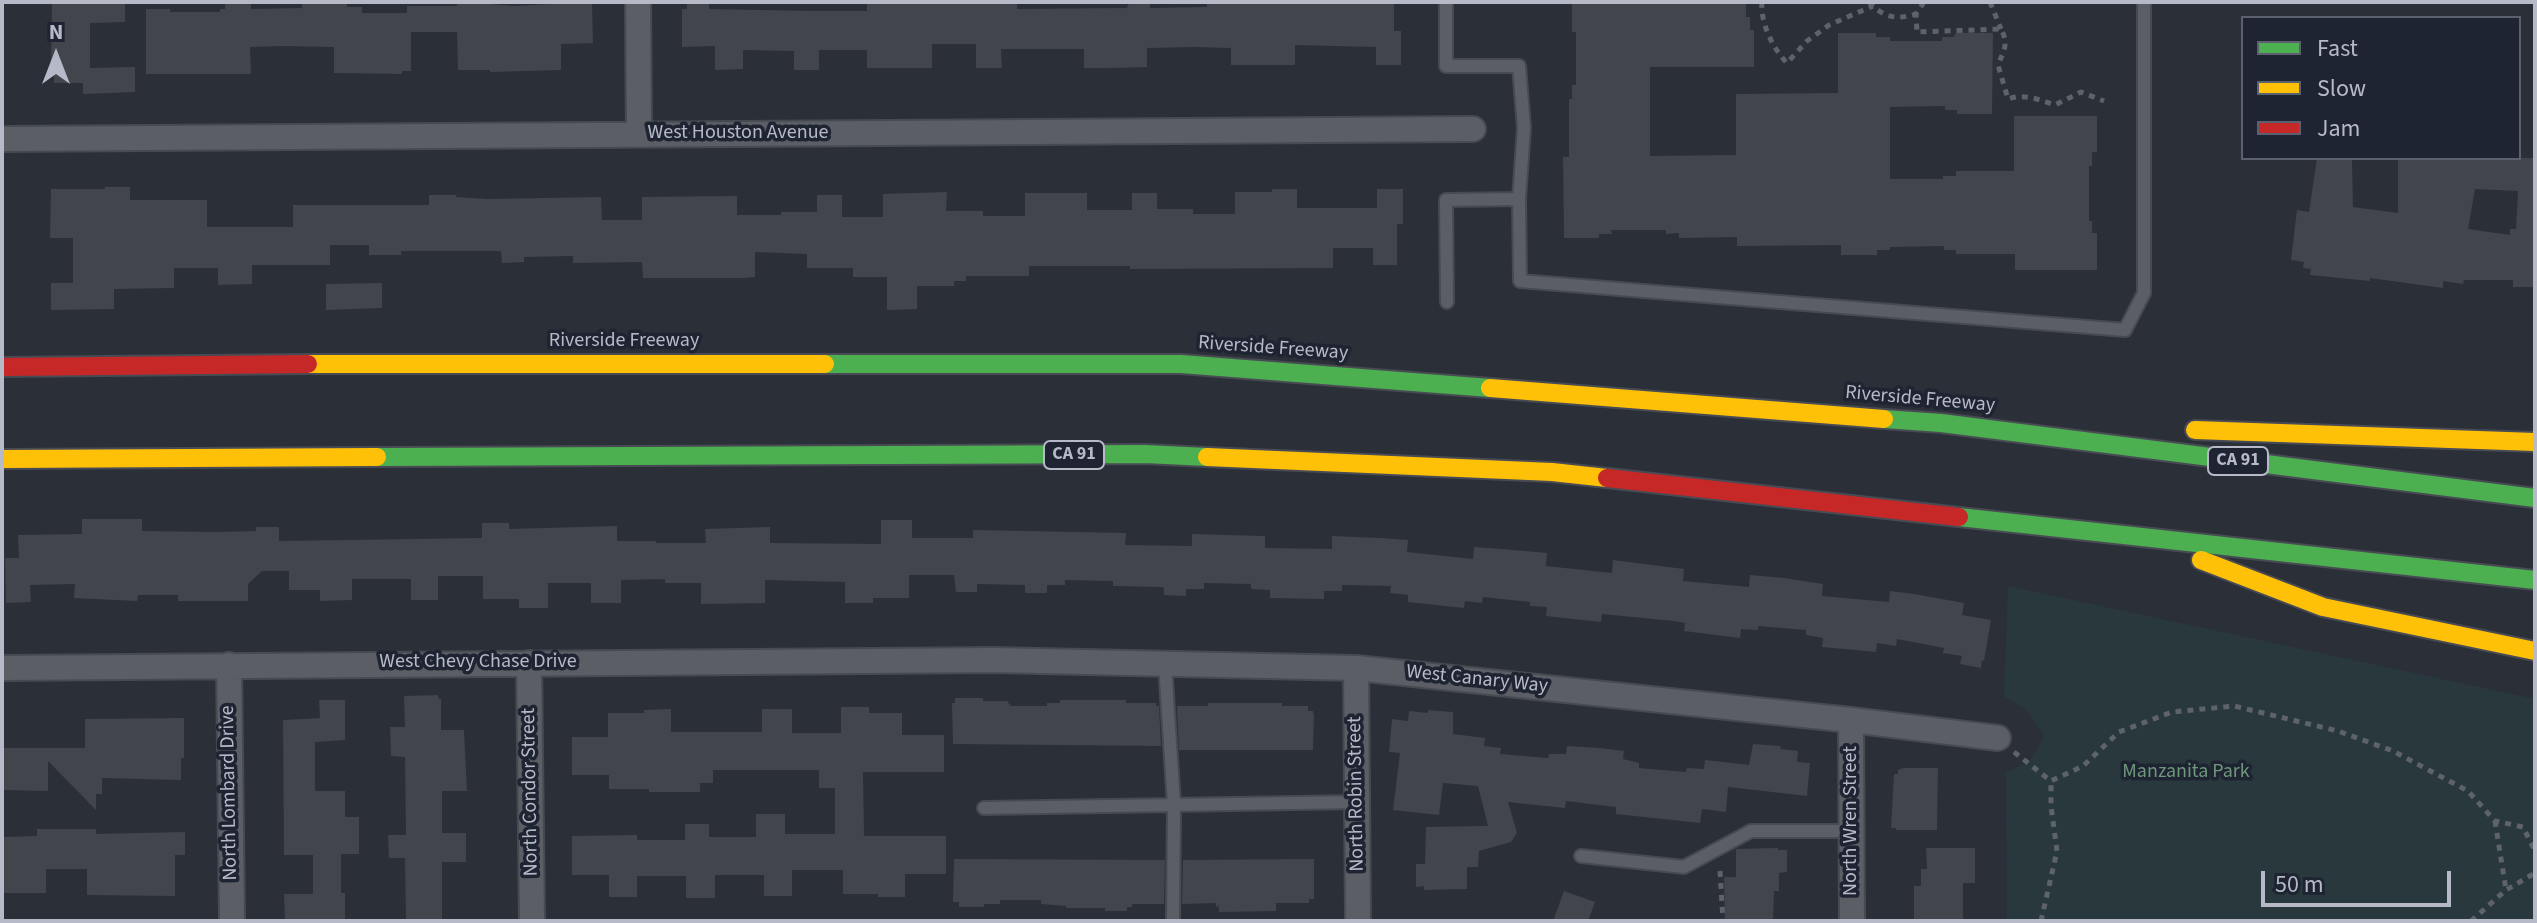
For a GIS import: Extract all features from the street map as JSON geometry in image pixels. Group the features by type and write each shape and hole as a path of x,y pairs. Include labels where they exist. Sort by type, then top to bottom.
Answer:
{"highway":[{"name":"Riverside Freeway","path":"2,367 1181,364 1941,423 2535,498"},
{"path":"1941,423 2131,428"},
{"path":"2179,430 2535,442"},
{"name":"CA 91","path":"2,459 1145,454 1552,472 2535,580"},
{"path":"2143,538 2323,607 2535,651"}],"street":[{"path":"638,2 639,134"},
{"name":"West Houston Avenue","path":"2,139 1473,129"},
{"name":"West Chevy Chase Drive","path":"2,668 953,661"},
{"name":"West Canary Way","path":"953,661 1356,668 1998,738"},
{"name":"North Condor Street","path":"529,663 532,921"},
{"name":"North Lombard Drive","path":"229,665 232,921"},
{"name":"North Robin Street","path":"1356,668 1358,921"},
{"name":"North Wren Street","path":"1851,720 1852,921"}],"lane":[{"path":"1446,2 1446,66 1519,66 1524,128 1519,199 1520,281 2125,330 2144,293 2144,2"},
{"path":"1447,302 1446,200 1519,199"},
{"path":"1165,664 1174,806 1173,921"},
{"path":"984,808 1357,802"},
{"path":"1581,856 1684,867 1751,831 1852,831"}],"path":[{"path":"1762,2 1765,28 1787,63 1807,41 1829,25 1871,4 1898,20 1916,14"},
{"path":"1924,2 1916,14 1917,32 2001,29"},
{"path":"1990,2 2006,38 2006,48 1998,65 2008,99 2028,97 2055,105 2081,92 2104,101"},
{"path":"2051,781 2083,766 2119,732 2172,712 2234,706 2338,731 2393,751 2468,791 2495,821 2506,890"},
{"path":"1998,738 2051,781"},
{"path":"2041,921 2057,851 2051,781"},
{"path":"2495,821 2523,827 2535,851"},
{"path":"1720,871 1723,921"},
{"path":"2471,921 2506,890 2535,873"}],"green space":[{"name":"Manzanita Park","path":"2008,586 2535,699 2535,920 2007,921 2006,772 2030,759 2044,735 2025,708 2004,697"}],"building":[{"path":"52,2 125,2 125,22 90,23 90,68 135,67 135,92 83,94 83,83 54,83 54,65 51,65"},
{"path":"225,2 251,2 251,9 302,8 302,2 347,2 347,7 362,7 362,13 407,13 407,6 457,6 457,2 491,2 513,6 592,2 593,43 561,44 561,70 458,70 457,32 411,32 411,71 402,71 402,74 334,73 334,47 284,46 250,47 251,74 146,74 146,9 220,12 220,9 225,9"},
{"path":"687,2 709,2 709,9 867,11 867,2 1017,2 1017,9 1127,8 1129,2 1150,2 1150,8 1207,7 1207,2 1394,2 1394,31 1401,31 1401,65 1376,65 1376,47 1295,45 1295,65 1231,65 1231,48 1195,47 1147,48 1147,67 1110,68 1084,68 1084,49 1001,49 1002,68 976,68 976,44 932,44 932,68 867,68 867,50 819,50 819,70 794,70 794,51 743,50 743,69 715,70 715,46 682,47 682,9 687,9"},
{"path":"1572,2 1746,2 1746,17 1750,17 1750,30 1754,30 1754,67 1650,67 1650,156 1736,155 1736,94 1838,93 1838,33 1876,33 1876,37 1890,37 1890,41 1942,41 1942,37 1954,37 1956,33 1993,33 1992,114 1957,114 1957,110 1945,110 1945,106 1890,107 1890,179 1943,179 1943,176 1956,176 1956,171 2014,171 2014,116 2097,116 2097,152 2092,152 2092,166 2089,166 2089,221 2092,221 2092,233 2097,233 2097,270 2015,270 2015,254 1956,254 1956,250 1944,250 1944,246 1890,247 1890,250 1877,250 1877,255 1841,255 1841,245 1737,246 1737,237 1679,238 1679,233 1666,234 1666,230 1611,230 1612,234 1599,234 1599,238 1564,238 1563,157 1569,157 1569,99 1572,99 1572,85 1576,85 1576,32 1572,32"},
{"path":"2535,158 2535,287 2513,287 2513,280 2464,280 2463,284 2443,281 2443,288 2370,278 2370,281 2310,275 2311,269 2303,268 2304,262 2291,260 2297,210 2309,212 2317,160 2352,160 2353,207 2398,213 2398,160","holes":["2475,189 2518,191 2516,229 2510,229 2510,235 2468,229"]},
{"path":"130,187 130,200 207,200 207,227 293,227 293,205 429,205 429,195 487,199 601,197 602,220 642,220 642,197 737,196 737,215 781,215 781,212 817,212 817,195 842,195 842,217 883,217 883,194 947,192 946,211 983,211 983,216 1025,216 1025,193 1087,193 1087,210 1132,210 1132,193 1157,193 1157,209 1193,209 1193,214 1235,214 1235,192 1272,192 1272,189 1297,189 1297,208 1377,208 1377,189 1403,189 1403,224 1397,224 1397,265 1373,265 1373,248 1333,248 1333,268 1029,266 1029,276 966,276 966,281 954,281 954,286 917,286 917,309 887,310 887,277 853,277 853,268 807,268 807,254 755,252 755,277 643,278 642,262 573,263 573,256 524,257 524,262 502,263 501,251 401,251 401,255 369,255 369,245 330,245 330,265 252,265 252,284 218,285 218,268 174,268 174,288 114,289 114,309 51,310 51,283 73,283 73,238 50,238 51,189"},
{"path":"382,283 382,308 326,310 326,284"},
{"path":"82,519 142,519 142,531 256,531 256,527 279,527 279,541 482,538 482,523 509,523 509,529 617,526 617,541 706,543 705,529 770,527 770,543 881,544 881,520 912,520 912,538 973,538 973,530 1126,533 1125,545 1192,546 1192,534 1265,536 1265,548 1332,549 1332,536 1380,538 1408,540 1407,552 1473,559 1474,547 1547,553 1546,566 1612,573 1613,560 1684,569 1683,581 1749,587 1750,575 1784,578 1823,584 1822,596 1889,602 1890,591 1914,594 1964,603 1962,615 1991,620 1981,668 1960,664 1962,656 1943,653 1944,648 1897,639 1896,646 1877,643 1876,652 1822,647 1823,638 1806,635 1806,630 1758,626 1758,630 1741,629 1740,638 1684,631 1685,623 1674,621 1602,614 1601,622 1546,616 1547,607 1530,606 1530,602 1483,597 1482,603 1465,601 1464,608 1408,602 1408,595 1390,593 1391,586 1342,585 1342,591 1324,591 1324,599 1270,598 1270,590 1251,589 1251,584 1204,583 1204,589 1186,589 1186,596 1164,595 1164,588 1161,587 1113,586 1113,581 1065,580 1065,585 1047,585 1047,593 1025,593 1025,585 977,584 977,592 956,592 954,575 909,575 909,598 873,598 873,603 845,603 845,582 765,580 765,603 701,604 701,583 665,583 665,579 621,580 621,603 591,603 591,583 548,583 548,608 519,608 519,599 483,599 483,576 438,576 438,600 411,600 411,579 352,579 352,600 320,601 320,590 289,590 289,571 262,571 248,584 248,601 178,601 178,595 138,595 137,601 74,598 75,584 30,585 31,602 6,603 5,558 19,558 18,535 82,534"},
{"path":"438,695 441,699 441,730 464,730 467,791 442,791 442,833 466,833 466,862 442,862 442,920 406,921 405,858 389,858 388,835 406,835 405,757 391,756 390,727 405,727 404,696"},
{"path":"955,698 1007,701 1011,706 1047,706 1047,703 1060,703 1060,700 1156,703 1159,706 1161,746 953,744 952,703 955,703"},
{"path":"319,700 345,700 345,740 315,742 315,791 345,791 345,817 359,817 359,854 341,854 345,921 285,921 284,894 313,894 313,855 284,855 283,720 320,718"},
{"path":"1208,703 1308,706 1308,711 1313,711 1314,716 1313,750 1179,750 1177,706 1208,706"},
{"path":"841,707 869,707 869,713 902,713 902,735 944,735 944,772 863,772 864,836 946,836 946,874 905,874 905,897 843,894 843,870 792,870 792,896 764,896 764,875 715,875 715,898 686,898 686,876 637,876 637,897 609,897 609,875 572,875 572,836 637,835 637,840 685,840 685,824 709,824 709,837 756,837 756,814 785,814 785,834 835,834 835,788 819,788 819,770 713,770 713,783 700,783 700,792 609,789 609,775 572,775 572,737 608,737 608,713 671,709 671,732 762,732 762,709 792,709 792,733 841,733"},
{"path":"1428,710 1453,712 1453,734 1485,738 1484,746 1501,748 1500,754 1548,758 1549,754 1566,754 1567,746 1600,748 1624,751 1623,759 1639,763 1639,768 1686,772 1687,768 1704,769 1705,760 1749,765 1753,744 1780,746 1781,749 1798,751 1797,762 1810,763 1807,796 1728,787 1726,812 1702,809 1700,823 1616,814 1616,807 1566,801 1565,808 1508,802 1517,833 1511,842 1479,851 1478,867 1467,867 1467,889 1424,890 1424,886 1416,887 1416,864 1425,864 1426,827 1488,826 1478,786 1443,783 1439,815 1393,810 1400,753 1389,752 1392,719 1408,721 1409,711 1428,713"},
{"path":"184,718 181,780 102,778 102,794 96,794 96,810 48,761 48,791 3,790 2,748 85,748 85,719"},
{"path":"1903,768 1938,768 1937,830 1891,828 1894,774"},
{"path":"37,829 96,829 96,834 185,832 185,855 175,855 175,896 87,895 87,869 46,869 46,893 2,893 2,837 37,836"},
{"path":"1926,848 1975,848 1975,883 1963,883 1963,921 1914,921 1914,886 1921,886 1921,869 1927,869"},
{"path":"1736,849 1787,850 1787,872 1779,873 1779,891 1774,891 1773,921 1725,921 1724,877 1736,877"},
{"path":"954,859 1165,860 1164,904 1132,904 1127,911 1066,908 1041,904 1041,900 1000,900 1000,904 984,904 984,907 959,907 959,902 953,902"},
{"path":"1314,859 1314,899 1309,899 1309,903 1276,903 1276,911 1219,912 1216,903 1182,904 1183,860"},
{"path":"1564,891 1595,902 1588,921 1553,921"}],"traffic: fast":[{"path":"825,364 1181,364 1490,388"},
{"path":"1884,419 1941,423 2535,498"},
{"path":"377,457 1145,454 1207,457"},
{"path":"1959,517 2535,580"}],"traffic: slow":[{"path":"308,364 825,364"},
{"path":"1490,388 1884,419"},
{"path":"2195,430 2535,442"},
{"path":"2,459 377,457"},
{"path":"1207,457 1552,472 1607,478"},
{"path":"2201,560 2323,607 2535,651"}],"traffic: jam":[{"path":"2,367 308,364"},
{"path":"1607,478 1959,517"}]}
